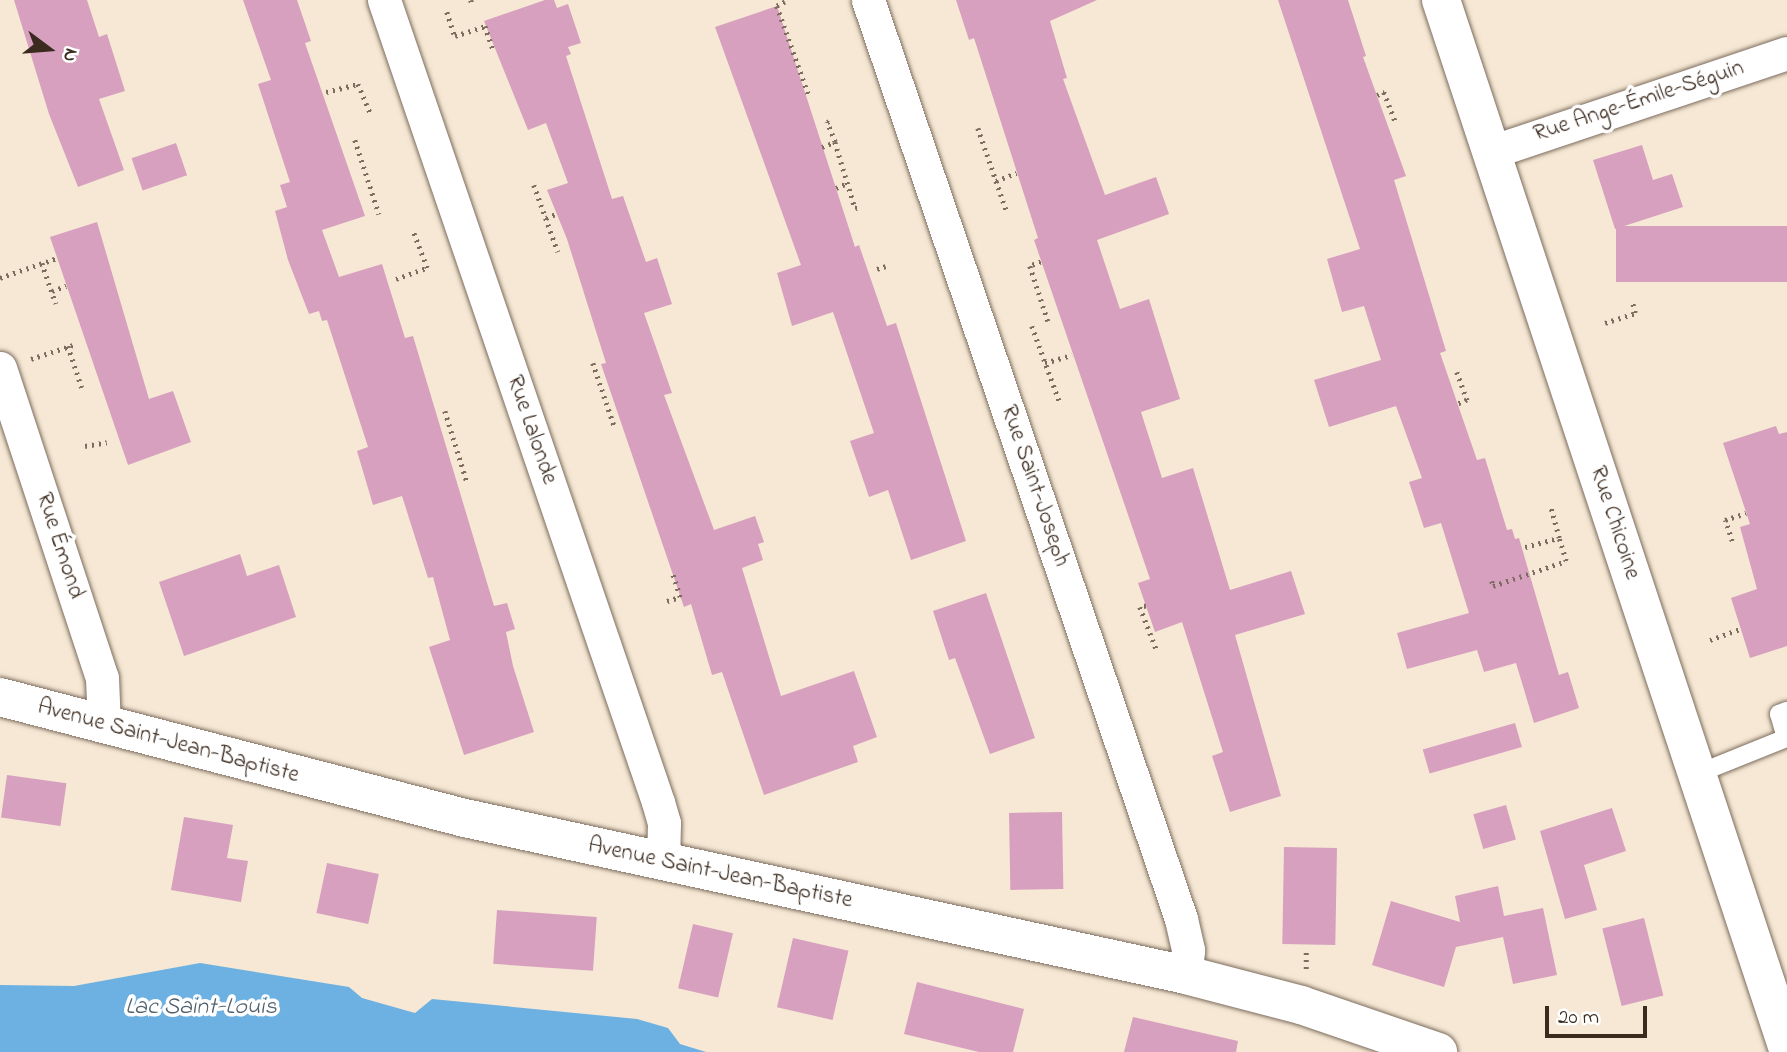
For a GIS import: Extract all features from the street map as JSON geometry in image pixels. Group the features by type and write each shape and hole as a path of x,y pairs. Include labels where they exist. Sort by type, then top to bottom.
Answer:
{"street":[{"name":"Rue Lalonde","path":"384,0 658,802 665,832 663,863"},
{"name":"Rue Saint-Joseph","path":"868,0 1181,919 1188,950 1186,975"},
{"name":"Rue Chicoine","path":"1441,0 1787,1046"},
{"name":"Rue Ange-Émile-Séguin","path":"1491,152 1787,53"},
{"name":"Rue Émond","path":"11,365 102,678 104,726"},
{"name":"Avenue Saint-Jean-Baptiste","path":"0,697 303,778 663,863 1186,975 1301,1005 1438,1052"}],"lane":[{"path":"1697,774 1786,738 1779,714 1787,711"}],"path":[{"path":"785,2 777,6 809,96"},
{"path":"447,12 455,36 485,26 493,49"},
{"path":"792,49 799,47"},
{"path":"326,92 358,85 371,115"},
{"path":"1377,95 1384,92 1396,124"},
{"path":"832,120 827,122 843,162 855,208 859,207"},
{"path":"978,128 1007,212"},
{"path":"355,140 379,214"},
{"path":"822,147 835,142"},
{"path":"996,181 1016,173"},
{"path":"836,188 848,183"},
{"path":"363,187 369,185"},
{"path":"534,185 558,252"},
{"path":"546,218 556,214"},
{"path":"396,279 426,268 413,232"},
{"path":"0,278 57,258"},
{"path":"1041,262 1030,266 1048,321"},
{"path":"42,263 56,304"},
{"path":"877,269 886,266"},
{"path":"52,291 65,286"},
{"path":"1605,323 1635,313 1632,301"},
{"path":"1032,327 1060,403"},
{"path":"11,365 71,345 82,388"},
{"path":"1045,363 1072,355"},
{"path":"593,363 615,428"},
{"path":"1457,372 1467,400 1458,404"},
{"path":"602,390 609,388"},
{"path":"445,411 467,482"},
{"path":"85,446 107,442"},
{"path":"1492,582 1493,586 1566,561 1550,508"},
{"path":"1732,541 1726,520 1746,513"},
{"path":"1525,547 1559,538"},
{"path":"667,601 680,597 672,573"},
{"path":"1146,606 1140,607 1157,651"},
{"path":"1710,640 1741,629"}],"water":[{"name":"Lac Saint-Louis","path":"200,963 349,987 362,998 415,1013 432,999 637,1019 668,1028 680,1044 706,1052 0,1052 0,985 74,986"}],"building":[{"path":"14,0 87,0 99,37 107,34 125,91 99,99 124,170 78,187 49,114"},
{"path":"243,0 297,0 311,41 305,43 365,216 322,230 339,277 382,264 405,338 413,336 494,606 507,603 515,629 506,632 513,666 534,732 464,755 429,647 450,640 433,577 428,578 402,496 373,505 357,451 368,447 327,320 322,321 319,311 309,314 288,260 275,211 287,207 280,185 290,182 258,84 271,80"},
{"path":"545,0 554,0 557,8 568,4 581,43 568,47 571,54 566,56 612,199 623,196 646,262 657,258 672,304 644,313 672,393 664,395 714,530 755,516 764,542 758,544 763,560 742,568 781,696 854,671 877,737 853,746 858,762 764,795 722,672 712,675 691,604 684,607 601,364 606,363 567,239 547,190 568,183 546,123 528,130 484,21"},
{"path":"956,0 1097,0 1050,21 1067,78 1063,79 1105,195 1156,177 1169,214 1097,240 1120,309 1149,299 1180,399 1141,412 1162,478 1193,468 1230,590 1291,571 1305,614 1235,635 1281,796 1230,812 1212,756 1223,752 1182,622 1155,632 1138,583 1150,579 1034,240 1038,238 974,38 969,40"},
{"path":"1278,0 1348,0 1366,56 1363,57 1406,176 1394,180 1446,351 1440,353 1477,460 1485,458 1507,530 1512,529 1515,539 1519,538 1559,675 1568,672 1579,708 1534,723 1516,663 1484,672 1477,650 1407,669 1397,633 1469,613 1441,523 1424,528 1409,482 1422,478 1396,406 1329,427 1314,380 1381,360 1364,306 1342,312 1327,259 1360,249"},
{"path":"777,6 855,247 859,245 887,326 896,323 966,541 911,560 888,490 869,497 850,441 874,433 833,312 792,326 777,273 801,265 715,27"},
{"path":"176,143 187,175 143,190 132,158"},
{"path":"1642,145 1653,180 1672,174 1683,207 1615,229 1593,160"},
{"path":"97,222 149,399 173,391 191,442 128,465 50,237"},
{"path":"1616,226 1787,226 1787,282 1616,282"},
{"path":"1776,426 1779,434 1787,432 1787,646 1750,658 1731,598 1757,589 1740,527 1750,524 1723,443"},
{"path":"240,554 247,576 279,565 296,617 184,656 159,582"},
{"path":"986,593 1035,738 990,754 955,658 949,660 933,611"},
{"path":"1515,723 1522,747 1430,773 1423,749"},
{"path":"7,775 66,783 60,826 1,818"},
{"path":"1506,805 1516,840 1483,849 1473,814"},
{"path":"1612,808 1626,851 1584,865 1597,910 1565,919 1540,831"},
{"path":"1062,812 1063,889 1010,890 1009,813"},
{"path":"184,817 233,825 227,858 248,861 241,902 171,890"},
{"path":"1284,847 1337,848 1335,945 1282,944"},
{"path":"327,863 379,874 368,924 316,913"},
{"path":"1498,886 1504,916 1543,908 1557,975 1513,984 1503,937 1456,947 1444,987 1372,965 1391,901 1460,922 1455,896"},
{"path":"497,910 597,917 593,971 493,964"},
{"path":"1644,918 1663,996 1622,1006 1602,928"},
{"path":"693,924 733,933 718,998 678,988"},
{"path":"793,938 849,951 833,1020 777,1007"},
{"path":"917,982 1024,1009 1013,1052 979,1052 904,1034"},
{"path":"1133,1017 1238,1041 1236,1052 1124,1052"}]}
